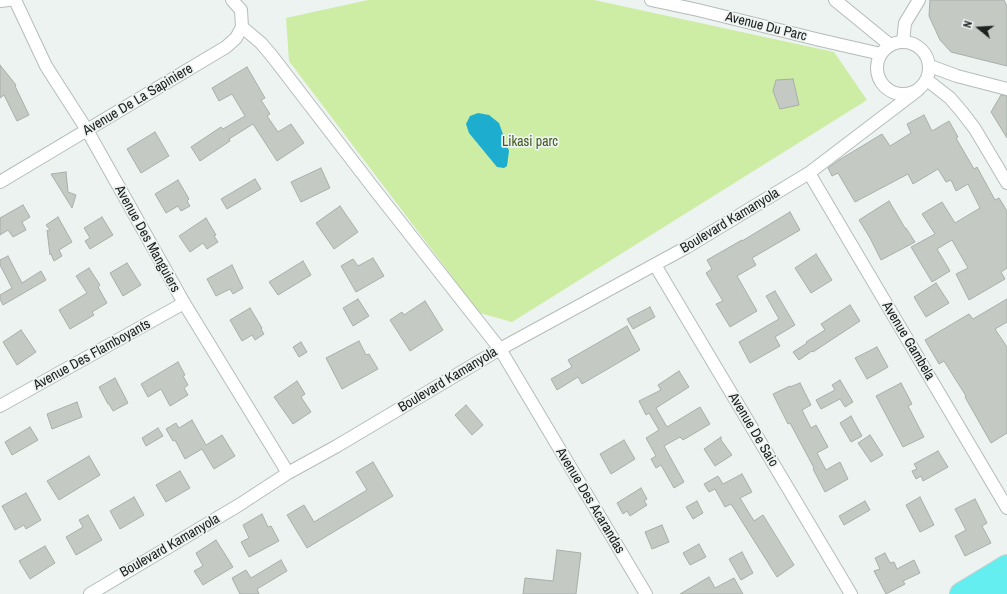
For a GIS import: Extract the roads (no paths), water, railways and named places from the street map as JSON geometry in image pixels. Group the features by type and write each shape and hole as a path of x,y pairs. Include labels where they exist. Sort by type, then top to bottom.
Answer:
{"highway":[{"path":"961,594 1007,566"},
{"path":"992,594 1007,585"}],"street":[{"path":"0,1 9,0"},
{"name":"Avenue Des Manguiers","path":"15,0 46,66 87,130 184,303 288,473"},
{"path":"232,0 241,10 242,27"},
{"name":"Avenue Du Parc","path":"651,0 881,54"},
{"path":"835,0 890,45"},
{"path":"903,42 905,23 919,0"},
{"name":"Avenue De La Sapiniere","path":"0,182 226,47 236,38 242,27"},
{"name":"Avenue Des Acarandas","path":"242,27 261,43 272,56 500,349 646,594"},
{"path":"897,42 910,42 926,54 930,66 929,73 927,80 918,90 911,93 895,93 882,84 878,77 878,61 881,54 890,45 897,42"},
{"path":"930,66 957,76 1007,89"},
{"path":"927,80 950,98 962,112 975,129 1007,183"},
{"name":"Boulevard Kamanyola","path":"90,594 239,505 288,473 337,446 500,349 655,265 809,173 918,90"},
{"name":"Avenue Gambela","path":"809,173 1007,508"},
{"name":"Avenue De Saio","path":"655,265 851,594"},
{"name":"Avenue Des Flamboyants","path":"0,406 184,303"}],"water":[{"path":"478,113 489,115 499,123 509,151 507,166 504,168 497,167 469,133 466,124 470,116"}],"park label":[{"name":"Likasi parc","path":"530,142"}]}
